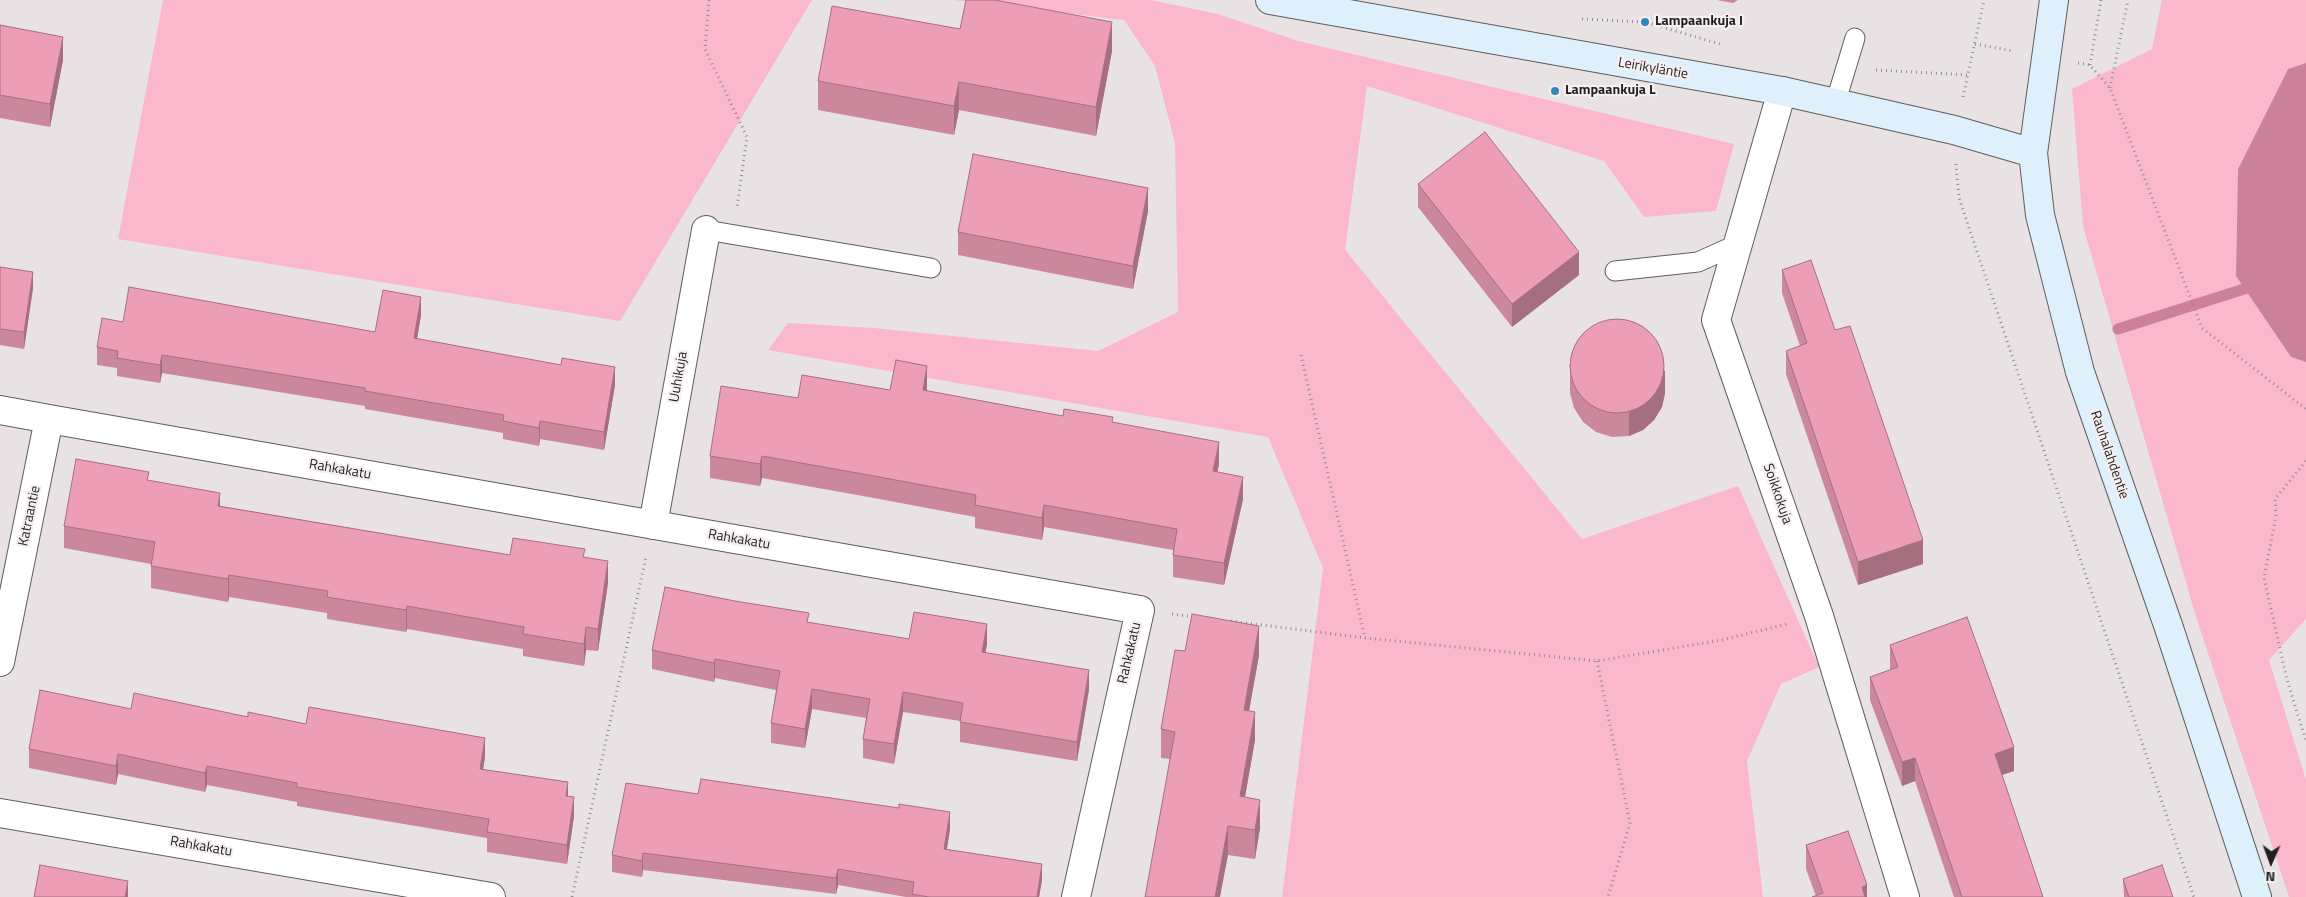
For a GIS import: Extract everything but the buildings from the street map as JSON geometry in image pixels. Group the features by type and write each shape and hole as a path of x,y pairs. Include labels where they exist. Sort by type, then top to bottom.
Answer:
{"main road":[{"name":"Leirikyläntie","path":"1270,0 1782,91 1954,130 2033,153"},
{"name":"Rauhalahdentie","path":"2054,0 2033,153 2040,215 2080,372 2169,628 2257,897"}],"street":[{"name":"Soikkokuja","path":"1782,91 1716,320 1819,616 1905,897"},
{"name":"Uuhikuja","path":"653,525 706,230"},
{"path":"0,410 49,419"},
{"name":"Rahkakatu","path":"49,419 1140,610 1076,897"},
{"name":"Katraantie","path":"0,662 49,419"},
{"name":"Rahkakatu","path":"0,813 491,897"}],"lane":[{"path":"1836,104 1855,38"},
{"path":"706,230 931,268"},
{"path":"1615,271 1698,262 1738,244"}],"path":[{"path":"709,0 705,49 747,137 733,234"},
{"path":"1984,0 1969,75 1954,130 1958,198 2194,897"},
{"path":"2101,0 2090,65 2110,88 2202,328 2306,409"},
{"path":"2110,88 2128,0"},
{"path":"1301,355 1365,638"},
{"path":"2306,461 2275,499 2276,516 2264,578 2287,680 2306,741"},
{"path":"572,897 653,525"},
{"path":"1140,610 1198,617"},
{"path":"1228,621 1365,638 1597,661 1722,640 1819,616"},
{"path":"1597,661 1630,822 1608,897"}],"shaded area":[{"path":"163,0 812,0 620,321 118,239"},
{"path":"954,0 1150,0 1218,14 1298,41 1734,144 1716,211 1644,217 1604,161 1367,86 1345,250 1582,539 1738,486 1819,667 1781,684 1747,761 1763,897 1282,897 1323,568 1268,437 768,350 788,323 874,328 1098,351 1178,312 1175,143 1155,66 1124,20"},
{"path":"2162,0 2306,0 2306,63 2288,69 2238,169 2236,276 2291,357 2306,362 2306,619 2269,660 2306,780 2306,897 2289,897 2196,617 2083,226 2072,89 2152,49"},
{"path":"2306,63 2306,362 2291,357 2236,276 2238,169 2288,69"}],"waterway":[{"path":"2118,329 2260,284"}],"place":[{"name":"Lampaankuja I","path":"1645,22"},
{"name":"Lampaankuja L","path":"1555,91"}]}
